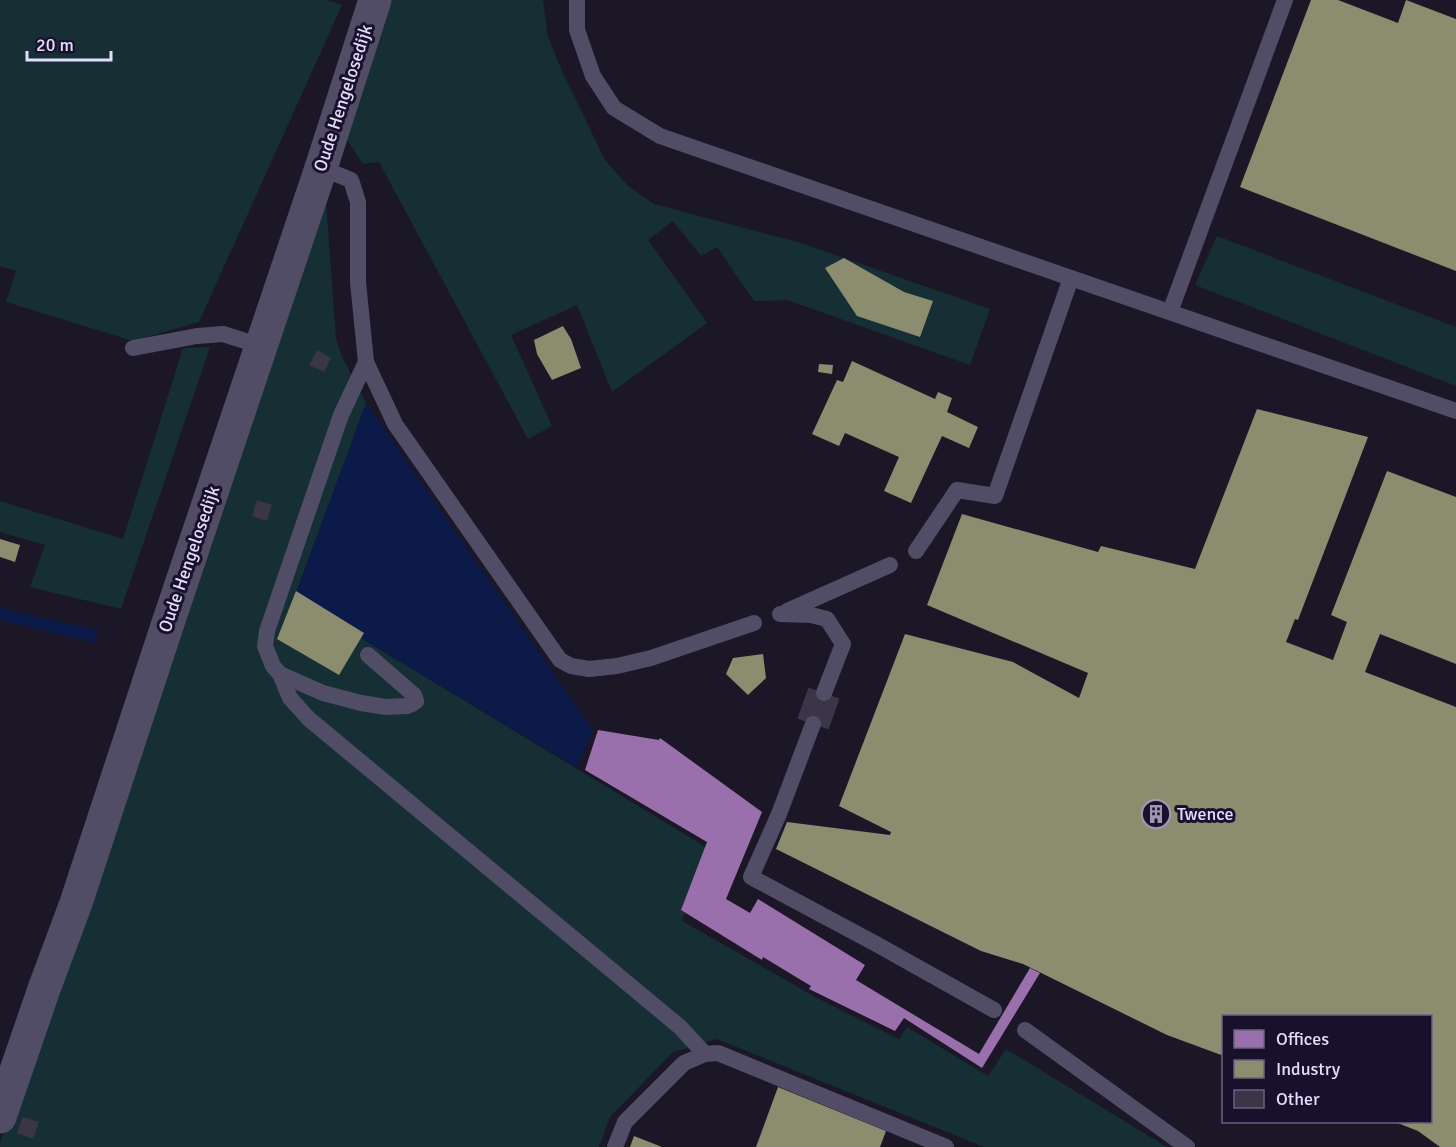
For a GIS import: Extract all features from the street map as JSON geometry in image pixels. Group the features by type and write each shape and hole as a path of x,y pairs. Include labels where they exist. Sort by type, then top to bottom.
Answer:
{"street":[{"name":"Oude Hengelosedijk","path":"0,1117 76,903 321,168 374,0"}],"lane":[{"path":"577,0 577,30 593,76 614,108 660,136 1456,411"},
{"path":"1170,312 1285,0"},
{"path":"321,168 351,180 358,202 358,282 366,362 395,424 560,660 571,666 590,669 617,666 651,658 754,623"},
{"path":"916,551 957,490 995,496 1071,278"},
{"path":"133,348 196,336 223,334 261,346"},
{"path":"366,362 341,415 267,631 265,646 273,666 280,674 290,698 309,719 680,1027 705,1054"},
{"path":"824,693 843,644 827,619 811,615 780,614 890,565"},
{"path":"280,674 323,693 361,703 386,707 407,706 416,701 414,695 368,655"},
{"path":"813,724 779,814 751,877 994,1010"},
{"path":"1025,1030 1187,1147"},
{"path":"615,1147 625,1122 684,1063 705,1054 718,1053 946,1147"}],"green space":[{"path":"0,0 327,0 342,5 199,322 133,341 6,302 16,271 0,266"},
{"path":"390,0 543,0 548,37 561,69 605,160 628,186 654,204 801,243 990,309 970,365 787,300 754,301 717,247 701,256 673,221 648,240 707,323 612,392 577,305 511,335 552,426 528,439 379,162 363,164 343,134"},
{"path":"325,187 336,339 343,359 366,403 295,598 709,849 682,921 817,998 899,1039 907,1027 988,1076 1006,1049 1167,1147 984,1147 717,1039 673,1052 610,1117 599,1147 0,1147"},
{"path":"1217,236 1456,327 1456,386 1195,285"},
{"path":"210,347 121,609 30,587 45,545 0,532 0,501 123,539 183,348"}],"water":[{"path":"366,403 593,730 577,768 294,598"},
{"path":"0,608 97,630 96,643 0,620"}],"building: Offices":[{"path":"598,730 659,740 660,738 762,812 726,899 750,913 758,899 865,965 856,980 979,1054 1030,968 1040,973 982,1068 904,1018 895,1031 809,989 811,986 763,957 762,960 681,910 707,842 585,770"}],"building: Industry":[{"path":"1311,0 1338,0 1398,23 1406,0 1456,19 1456,271 1240,187"},
{"path":"844,258 904,292 933,301 920,337 857,316 825,268"},
{"path":"563,326 571,339 581,368 552,380 537,354 534,340"},
{"path":"852,361 935,399 938,392 952,398 947,412 978,427 969,448 942,436 911,503 884,491 899,457 845,433 839,446 812,434 837,380 843,382"},
{"path":"819,364 833,365 832,374 818,372"},
{"name":"Twence","path":"1257,409 1368,437 1298,620 1295,619 1286,642 1333,660 1347,622 1331,615 1387,471 1456,497 1456,664 1380,634 1365,672 1456,707 1456,1147 1440,1147 1418,1131 1398,1123 1432,1123 1432,1015 1222,1015 1222,1055 1167,1035 1023,964 981,951 776,849 787,822 890,835 891,832 839,806 905,634 1013,662 1079,698 1088,673 927,605 962,514 1098,552 1101,546 1195,569"},
{"path":"0,539 20,545 15,562 0,557"},
{"path":"296,591 364,633 339,675 277,639"},
{"path":"763,654 766,678 748,695 726,674 733,658"},
{"path":"778,1087 886,1131 880,1147 756,1147"},
{"path":"634,1136 662,1147 630,1147"}],"building: Other":[{"path":"317,350 331,358 324,372 309,365"},
{"path":"257,500 272,505 267,521 252,516"},
{"path":"23,1117 39,1122 33,1139 17,1133"}],"tunnel":[{"path":"813,724 824,693"}],"place":[{"name":"Twence","path":"1156,814"}]}
